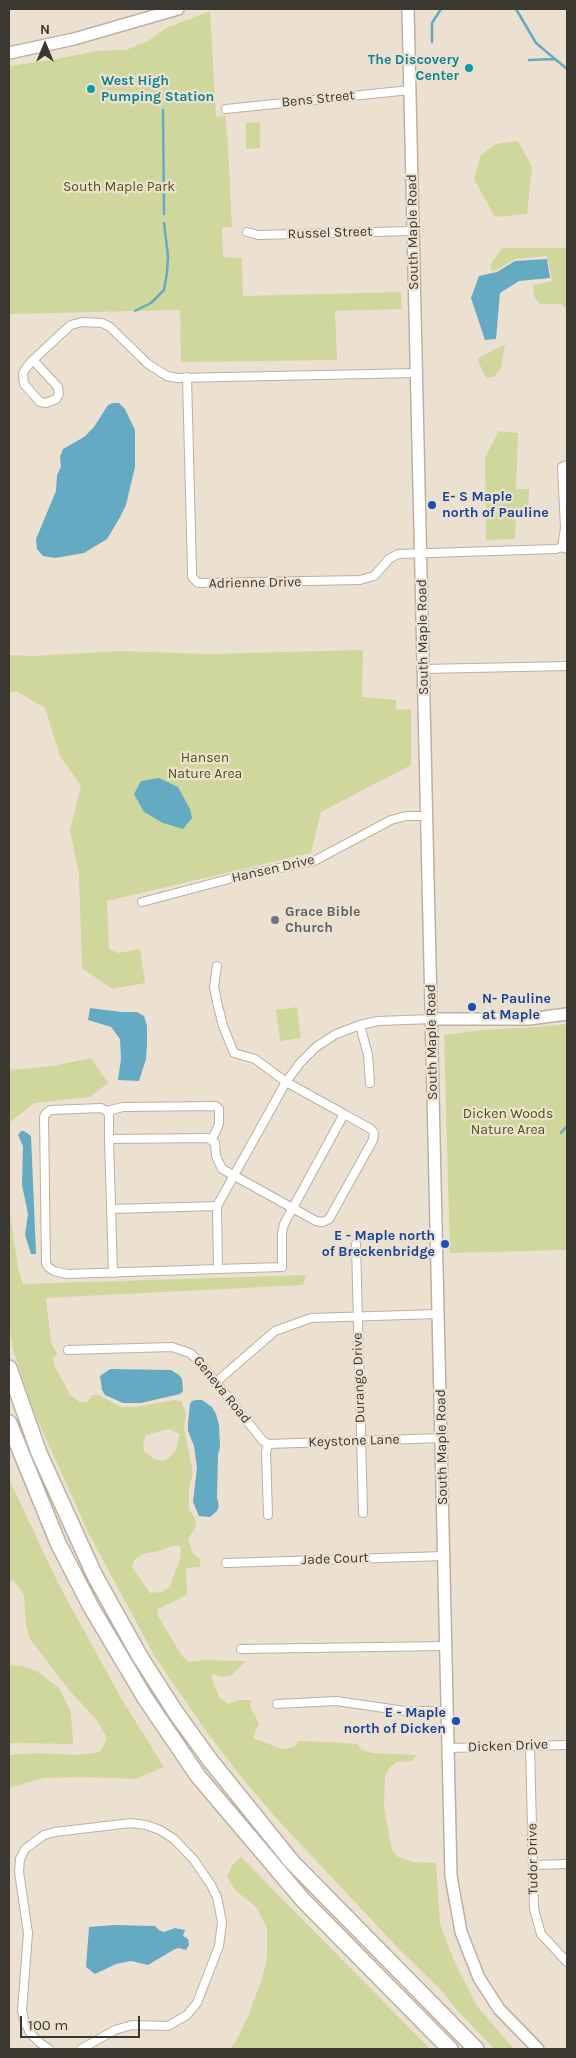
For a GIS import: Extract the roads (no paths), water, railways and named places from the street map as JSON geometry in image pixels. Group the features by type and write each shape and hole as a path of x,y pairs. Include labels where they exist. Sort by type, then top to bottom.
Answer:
{"highway":[{"path":"9,1368 43,1462 95,1576 139,1655 176,1713 215,1768 292,1862 476,2049"},
{"path":"9,1423 58,1543 83,1591 112,1643 184,1755 224,1809 303,1900 450,2049"}],"street":[{"path":"9,53 74,39 178,9"},
{"name":"South Maple Road","path":"408,9 451,1876 461,1932 472,1962 488,1992 506,2016 538,2049"},
{"name":"Bens Street","path":"226,109 410,90"},
{"name":"Russel Street","path":"247,232 258,235 413,231"},
{"path":"34,360 58,387 59,394 52,402 46,403 40,402 24,384 23,373 34,360 72,325 82,322 102,322 110,327 159,372 177,378 417,372"},
{"name":"Adrienne Drive","path":"187,378 192,572 194,581 203,584 360,580 374,576 393,556 421,554"},
{"path":"421,554 565,548 562,467 567,465"},
{"path":"424,669 567,666"},
{"name":"Hansen Drive","path":"142,902 240,876 314,861 391,820 406,816 427,816"},
{"path":"110,1140 204,1136 215,1144 216,1156 222,1169 316,1221 322,1222 329,1219 374,1134 371,1129 286,1082 255,1059 234,1053 223,1026 217,1002 214,986 217,966"},
{"path":"218,1269 217,1206 286,1082 300,1062 316,1047 336,1034 360,1025 378,1021 529,1019 567,1014"},
{"path":"360,1025 368,1055 370,1083"},
{"path":"212,1140 219,1124 219,1109 216,1106 123,1107 107,1111 101,1108 51,1110 44,1117 46,1262 54,1271 60,1273 282,1268 282,1233 293,1208 344,1114"},
{"path":"107,1111 109,1115 110,1140 113,1272"},
{"path":"112,1209 217,1206"},
{"name":"Durango Drive","path":"356,1244 363,1513"},
{"path":"215,1383 275,1331 311,1318 438,1314"},
{"name":"Geneva Road","path":"68,1350 182,1349 199,1361 263,1441 268,1444"},
{"name":"Keystone Lane","path":"268,1444 441,1438"},
{"path":"268,1444 266,1452 268,1515"},
{"name":"Jade Court","path":"226,1563 444,1556"},
{"path":"241,1649 446,1646"},
{"path":"277,1704 336,1701 405,1711 448,1711"},
{"name":"Tudor Drive","path":"530,1745 534,1909 541,1934 567,1962"},
{"name":"Dicken Drive","path":"449,1748 567,1745"},
{"path":"49,2049 31,2034 25,2023 22,2011 28,1933 19,1872 20,1859 24,1849 44,1835 55,1832 131,1823 146,1825 160,1830 174,1839 194,1860 211,1885 217,1897 221,1915 219,1946 197,2003 187,2015 168,2026 132,2025 115,2030 81,2049"},
{"path":"534,1865 567,1864"}],"water":[{"path":"547,259 550,278 519,281 500,293 496,339 485,340 471,298 479,276 497,272 515,261"},
{"path":"119,403 125,409 135,430 135,467 126,505 107,539 84,553 55,558 43,556 37,549 36,539 56,491 57,475 61,467 60,457 63,449 84,437 94,427 108,405"},
{"path":"159,778 178,787 190,809 192,818 183,829 163,823 144,812 134,794 141,781"},
{"path":"90,1008 137,1012 144,1016 147,1026 146,1059 139,1081 118,1080 121,1059 120,1039 111,1027 88,1020"},
{"path":"21,1131 31,1136 36,1254 31,1254 25,1235 28,1214 22,1185 23,1146 18,1135"},
{"path":"110,1369 171,1370 182,1379 183,1391 180,1394 141,1403 123,1403 105,1395 102,1390 100,1376"},
{"path":"196,1400 202,1400 212,1407 219,1425 220,1447 218,1455 217,1497 219,1506 217,1511 210,1517 199,1516 193,1502 197,1468 194,1446 188,1431 188,1423 190,1404"},
{"path":"114,1925 155,1926 164,1932 175,1928 185,1930 183,1936 188,1939 189,1945 186,1950 175,1949 148,1965 131,1961 116,1964 95,1974 86,1967 89,1927"}],"waterway":[{"path":"432,42 432,23 441,9"},
{"path":"516,9 536,43 567,69"},
{"path":"529,60 555,59"},
{"path":"163,110 164,214"},
{"path":"135,311 151,303 164,290 168,256 164,223"},
{"path":"561,1133 567,1126"}],"place":[{"name":"The Discovery Center","path":"469,68"},
{"name":"West High Pumping Station","path":"91,89"},
{"name":"E- S Maple north of Pauline","path":"432,505"},
{"name":"Grace Bible Church","path":"275,920"},
{"name":"N- Pauline at Maple","path":"472,1007"},
{"name":"E - Maple north of Breckenbridge","path":"445,1244"},
{"name":"E - Maple north of Dicken","path":"456,1721"}],"park label":[{"name":"South Maple Park","path":"119,187"},
{"name":"Hansen Nature Area","path":"205,766"},
{"name":"Dicken Woods Nature Area","path":"508,1122"}]}
